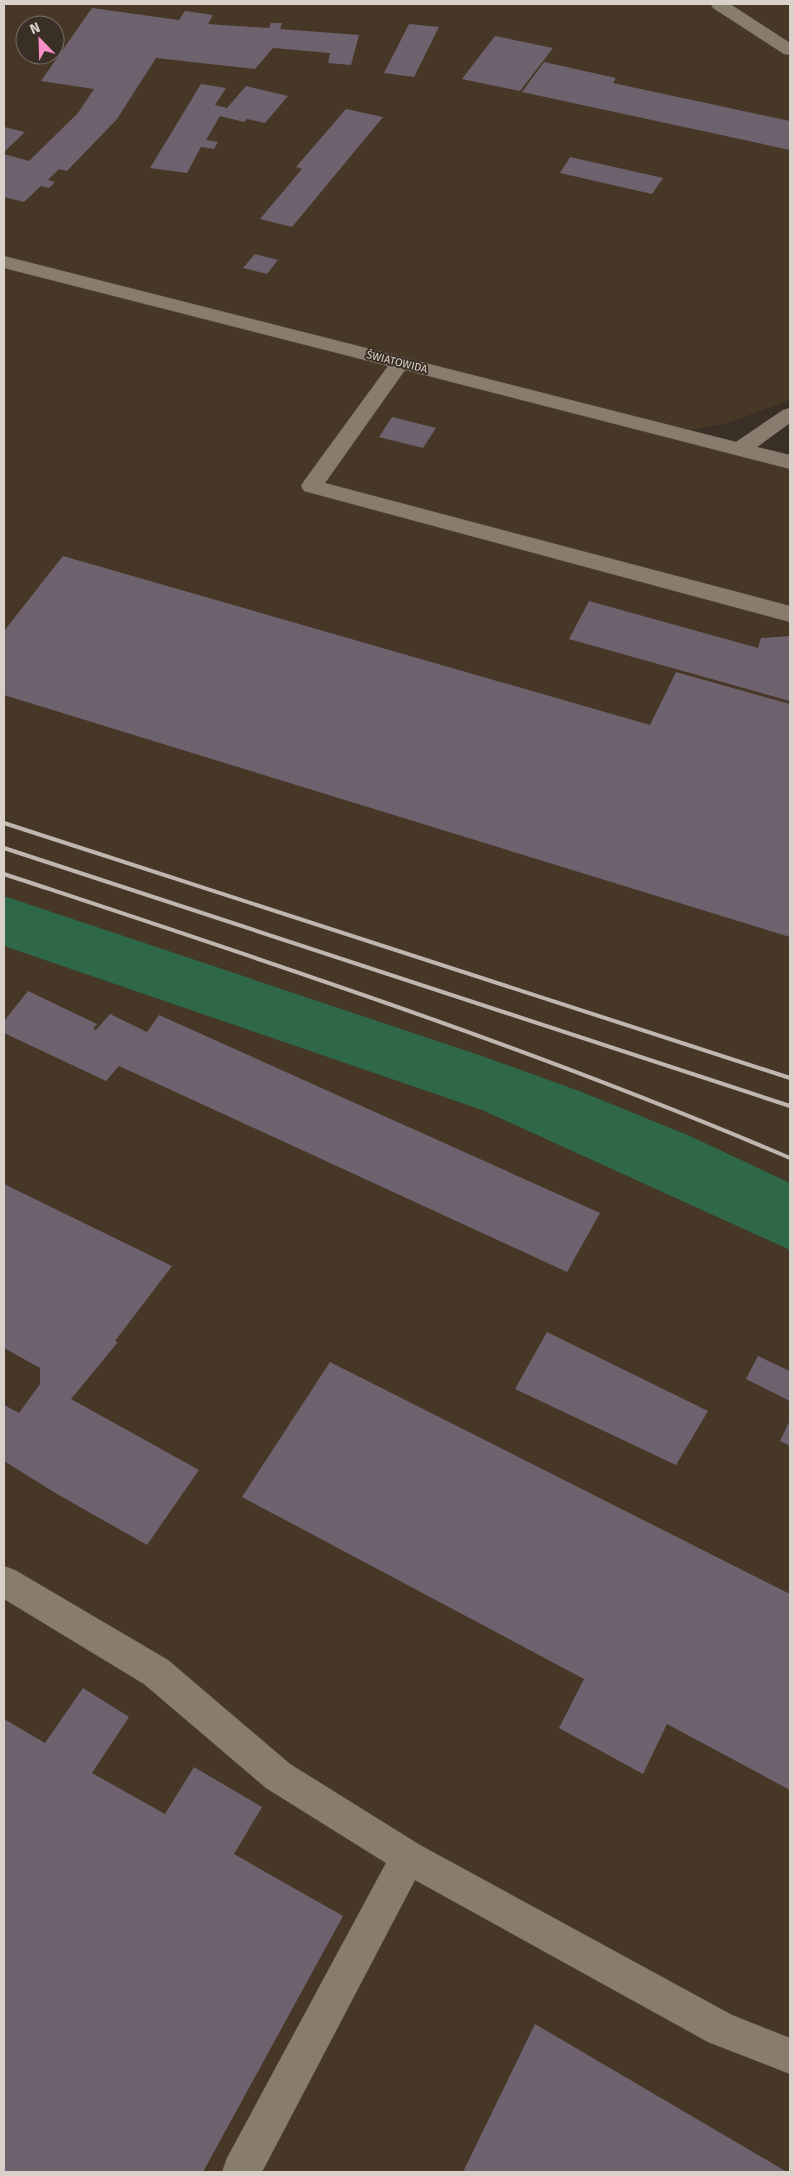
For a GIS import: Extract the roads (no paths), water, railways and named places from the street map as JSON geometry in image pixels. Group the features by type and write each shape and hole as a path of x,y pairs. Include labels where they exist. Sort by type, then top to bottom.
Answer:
{"street":[{"path":"719,4 790,50"},
{"name":"ŚWIATOWIDA","path":"4,262 790,462"},
{"path":"400,362 312,486 790,614"},
{"path":"740,449 790,414"},
{"path":"4,1581 156,1672 278,1776 408,1857 721,2029 790,2056"},
{"path":"240,2172 408,1857"}],"railway":[{"path":"4,823 790,1078"},
{"path":"4,848 790,1106"},
{"path":"4,874 301,974 498,1043 693,1118 790,1158"}]}
